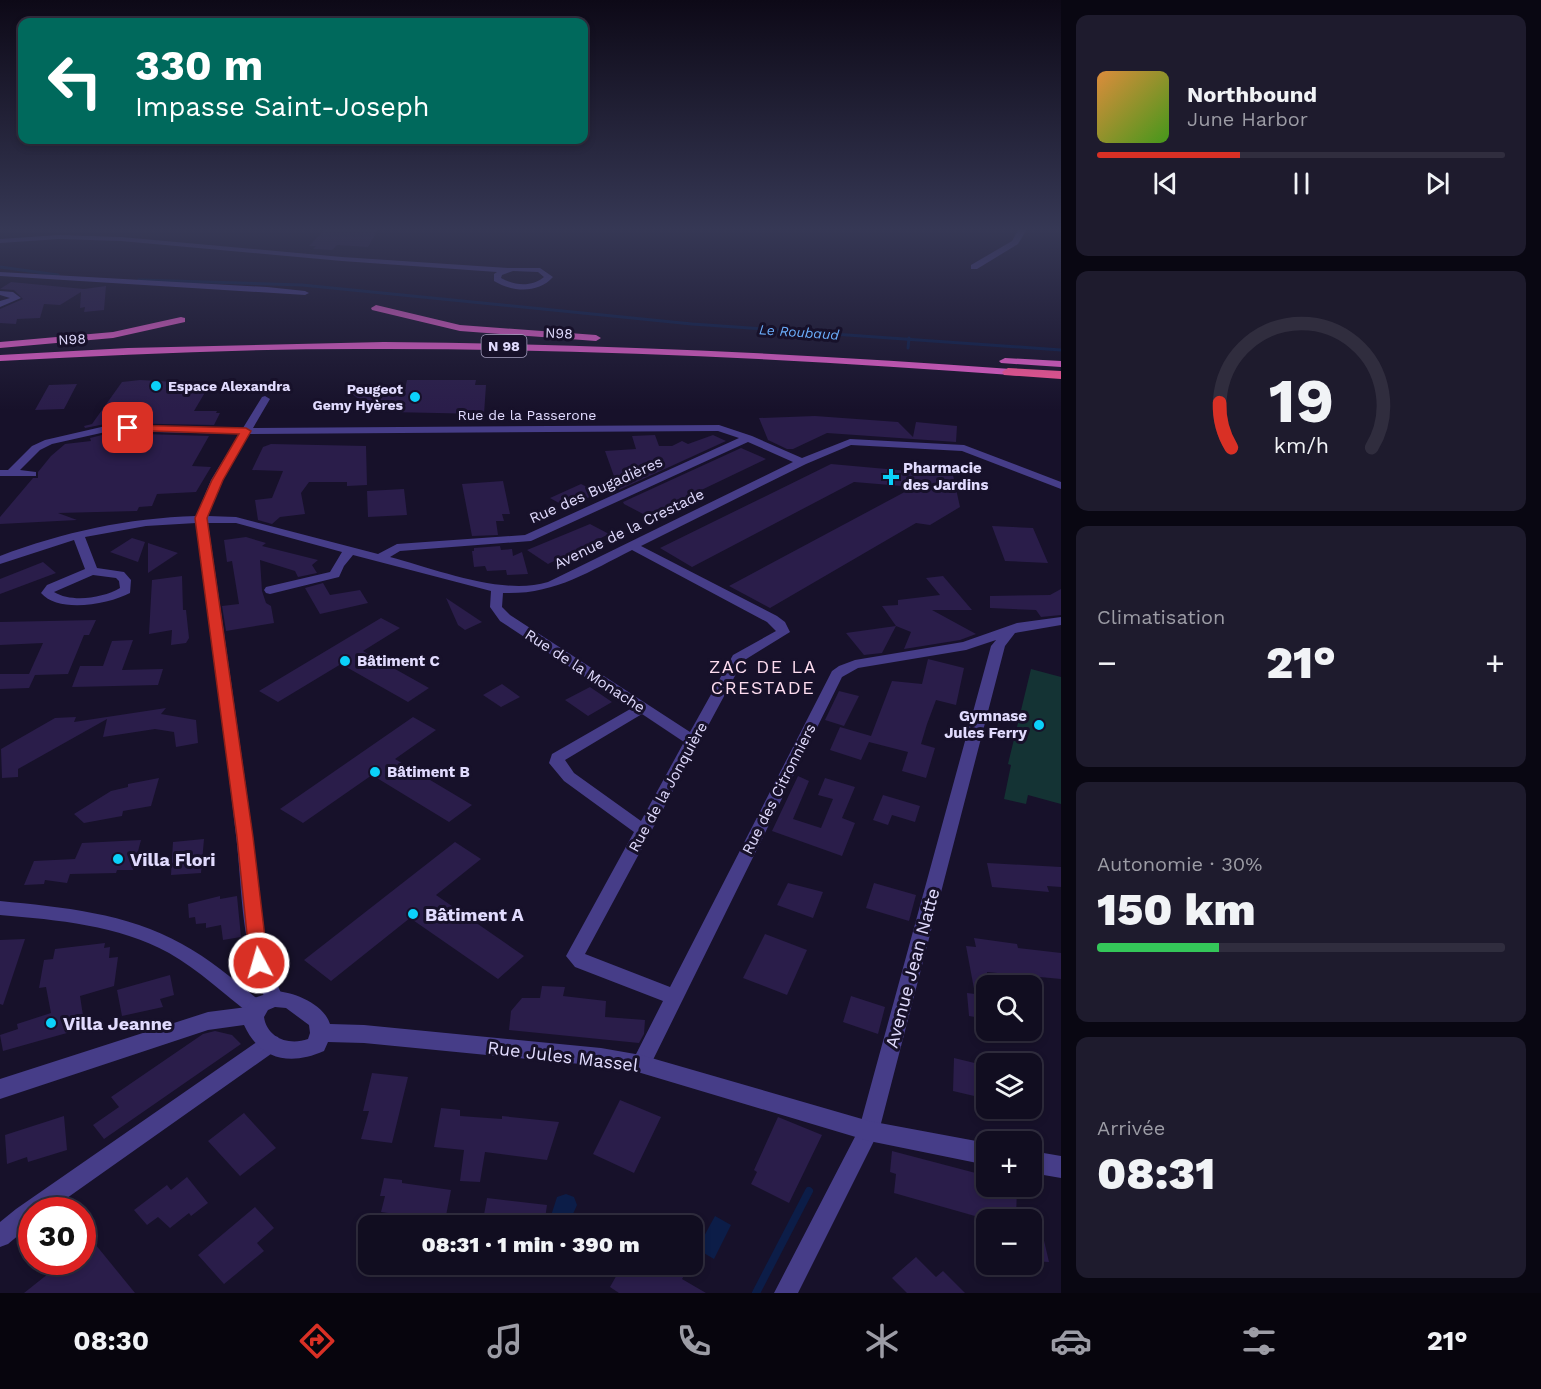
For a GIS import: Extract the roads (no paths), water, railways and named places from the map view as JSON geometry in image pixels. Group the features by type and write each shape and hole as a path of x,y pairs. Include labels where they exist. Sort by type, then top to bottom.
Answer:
{"highway":[{"path":"376,308 460,328 706,345 1061,364"},
{"path":"0,347 113,335 181,320"},
{"name":"N 98","path":"0,347 259,336 466,336 706,345"},
{"name":"N98","path":"0,358 191,348 382,344 581,348 1008,372"},
{"path":"1008,372 1061,376"}],"street":[{"path":"270,289 305,293"},
{"path":"0,293 10,294 17,298 0,304"},
{"path":"0,1089 208,1021 261,1008 290,1000 319,1021 321,1033 316,1045 299,1053 284,1051 271,1043 255,1027 261,1008 264,984 259,963 245,837 201,518 217,480 265,399"},
{"name":"Rue de la Passerone","path":"6,473 36,448 49,442 110,428 246,431 719,429 748,438 802,462"},
{"name":"Rue des Bugadières","path":"381,557 397,548 527,538 748,438"},
{"name":"Avenue de la Crestade","path":"0,560 78,535 127,526 201,518 236,520 497,589 529,590 547,587 802,462 850,442 964,448 1061,486"},
{"path":"6,473 32,474"},
{"path":"78,535 92,571"},
{"name":"Rue de la Jonquière","path":"633,546 772,619 780,625 783,632 738,658 575,956 581,962 675,997"},
{"path":"270,590 335,574 338,565 351,549"},
{"path":"92,571 120,575 125,580 126,590 107,599 87,600 62,599 47,593 51,588 92,571"},
{"name":"Rue de la Monache","path":"497,589 496,608 505,618 693,741"},
{"name":"Rue des Citronniers","path":"641,1064 828,693 833,676 840,670 855,664 966,646 1022,626 1061,621"},
{"name":"Avenue Jean Natte","path":"786,1293 869,1131 963,769 998,646 1009,632"},
{"path":"642,708 557,758 556,763 569,777 644,831"},
{"path":"0,908 88,918 125,928 176,949 261,1008"},
{"name":"Rue Jules Massel","path":"321,1033 364,1034 641,1064 869,1131 976,1152"},
{"path":"0,1236 24,1216 271,1043"},
{"path":"1042,1164 1061,1167"}],"water":[{"path":"566,1194 574,1197 577,1205 572,1215 551,1215 557,1197"},
{"path":"715,1216 731,1225 714,1259 703,1253 703,1238"}],"waterway":[{"name":"Le Roubaud","path":"345,289 692,324 909,339"},
{"path":"908,348 909,339"},
{"name":"Le Roubaud","path":"909,339 1061,350"},
{"path":"756,1293 809,1191"}],"place":[{"name":"Espace Alexandra","path":"156,386"},
{"name":"Peugeot Gemy Hyères","path":"415,397"},
{"name":"Pharmacie des Jardins","path":"891,477"},
{"name":"Bâtiment C","path":"345,661"},
{"name":"Gymnase Jules Ferry","path":"1039,725"},
{"name":"Bâtiment B","path":"375,772"},
{"name":"Villa Flori","path":"118,859"},
{"name":"Bâtiment A","path":"413,914"},
{"name":"Villa Jeanne","path":"51,1023"}],"district":[{"name":"ZAC DE LA CRESTADE","path":"763,676"}]}
